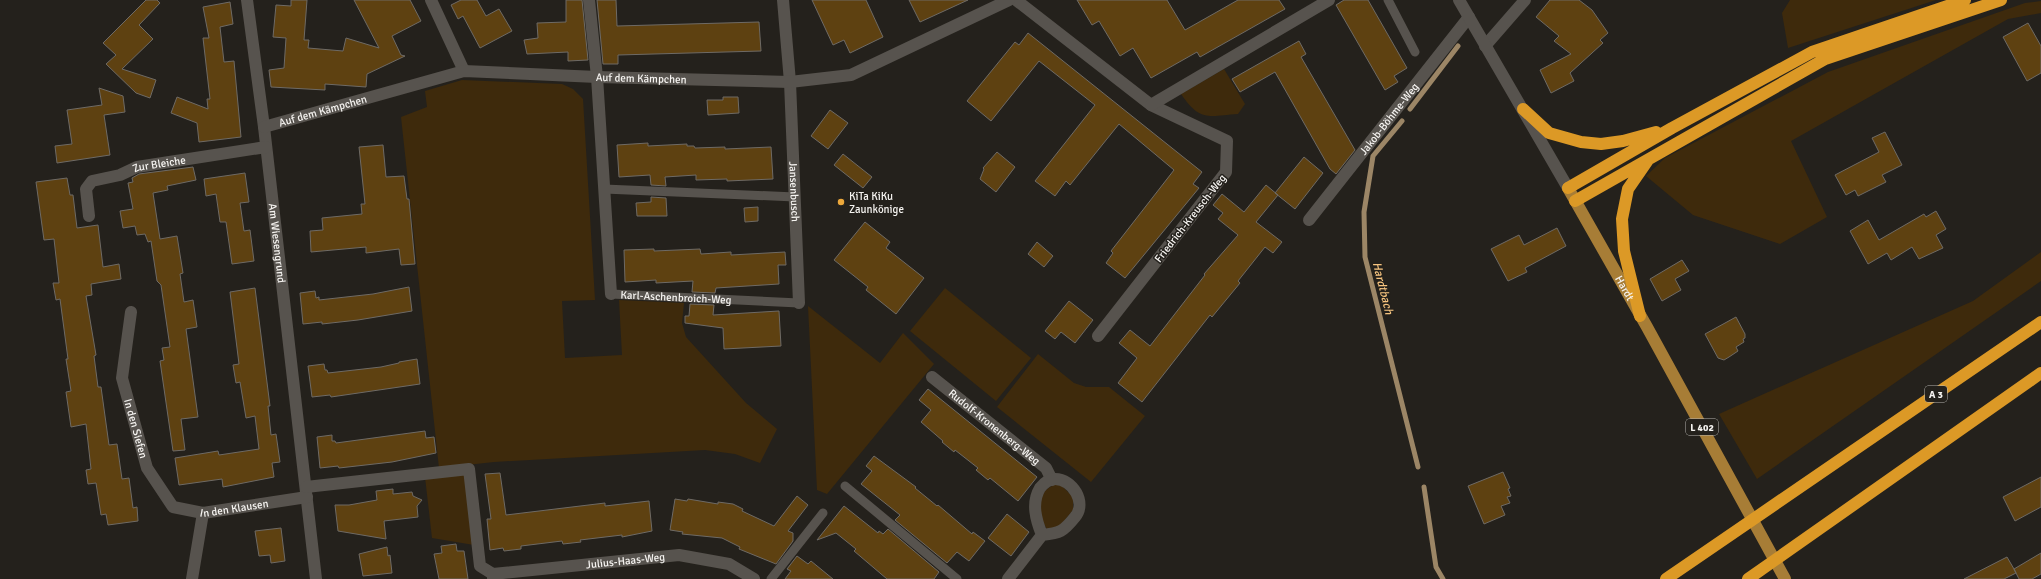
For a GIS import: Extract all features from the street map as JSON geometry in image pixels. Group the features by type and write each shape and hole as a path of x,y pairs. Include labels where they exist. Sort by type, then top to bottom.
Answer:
{"highway":[{"path":"1568,188 1672,128 1812,52 1965,0"},
{"path":"1575,201 1825,59 2001,0"},
{"path":"1523,109 1549,133 1580,142 1601,144 1623,141 1672,128"},
{"path":"1640,316 1624,251 1622,219 1628,189 1651,157"},
{"path":"2031,330 2041,318"},
{"name":"A 3","path":"1666,579 2041,322"},
{"path":"1748,579 2041,373"}],"main road":[{"name":"Hardt","path":"1568,188 1785,579"}],"street":[{"name":"Am Wiesengrund","path":"247,0 264,127 316,579"},
{"path":"431,0 464,71"},
{"name":"Karl-Aschenbroich-Weg","path":"590,0 597,77 611,294"},
{"name":"Jansenbusch","path":"784,0 790,82 799,302"},
{"name":"Auf dem Kämpchen","path":"264,127 464,71 597,77 790,82 851,74 1010,0"},
{"name":"Friedrich-Kreusch-Weg","path":"1016,0 1151,104 1227,141 1226,172 1098,336"},
{"path":"1151,104 1330,0"},
{"name":"Hardt","path":"1459,0 1568,188"},
{"path":"1486,46 1526,0"},
{"name":"Jakob-Böhme-Weg","path":"1309,220 1469,17"},
{"name":"Zur Bleiche","path":"89,216 86,189 92,181 120,175 137,167 266,147"},
{"name":"In den Siefen","path":"131,312 122,378 147,468 173,507 203,513"},
{"name":"Rudolf-Kronenberg-Weg","path":"932,377 1046,468 1052,480"},
{"name":"Julius-Haas-Weg","path":"306,492 469,469 480,566 493,576 679,555 729,564 754,579"},
{"path":"1008,579 1042,535 1059,533 1066,529 1078,514 1080,500 1075,490 1064,481 1052,480 1044,483 1036,495 1035,511 1042,535"},
{"name":"In den Klausen","path":"192,579 203,513 306,492"}],"lane":[{"path":"1388,0 1415,52"},
{"path":"604,189 795,197"},
{"name":"Karl-Aschenbroich-Weg","path":"611,294 799,302"},
{"path":"845,486 957,579"},
{"path":"771,579 823,513"}],"shaded area":[{"path":"1790,0 1936,0 1788,48 1782,13"},
{"path":"2041,1 2041,13 2008,19 1791,141 1827,217 1780,244 1693,215 1646,176 1665,158 1828,72 2025,3"},
{"path":"1224,69 1245,104 1238,114 1212,116 1199,113 1181,94"},
{"path":"462,80 562,84 573,89 583,99 595,300 562,301 565,358 622,355 619,300 684,303 682,323 686,337 746,403 777,429 760,463 735,454 705,450 494,462 439,468 401,117 427,107 425,91"},
{"path":"2041,252 2041,281 1757,479 1719,414 1973,301"},
{"path":"945,288 1031,358 996,401 910,331"},
{"path":"808,306 880,363 903,333 934,364 827,494 817,490"},
{"path":"1038,354 1074,383 1086,387 1109,387 1145,416 1091,482 997,407"},
{"path":"466,473 474,545 432,538 425,477"},
{"path":"1056,484 1062,486 1073,497 1073,510 1059,527 1047,529 1041,512 1041,498 1047,489"}],"building":[{"path":"146,0 157,0 160,3 139,25 153,39 122,69 156,80 150,98 136,93 106,64 116,55 103,43"},
{"path":"291,0 307,0 304,40 309,40 308,48 343,51 346,38 379,48 354,0 410,0 421,21 392,36 401,55 405,56 367,74 366,87 325,84 325,90 271,87 269,70 284,68 286,38 273,37 276,5 291,6"},
{"path":"461,0 477,0 486,16 499,9 512,31 480,48 463,16 458,19 451,5"},
{"path":"566,0 582,0 588,60 568,61 568,52 527,54 524,40 538,38 537,23 566,22"},
{"path":"597,0 616,0 617,26 759,22 761,51 618,55 618,64 603,64"},
{"path":"812,0 866,0 883,37 850,53 844,40 833,45"},
{"path":"909,0 968,0 920,22"},
{"path":"1077,0 1167,0 1185,30 1238,0 1279,0 1285,9 1200,57 1197,52 1151,78 1133,48 1120,56 1099,21 1092,25"},
{"path":"1344,0 1368,0 1407,68 1394,76 1398,82 1385,90 1336,5"},
{"path":"1550,0 1579,0 1592,10 1608,33 1600,40 1603,43 1570,73 1574,81 1551,93 1540,70 1571,54 1554,41 1559,36 1536,17"},
{"path":"230,2 233,24 220,27 224,62 234,61 241,137 199,142 197,123 171,113 177,97 208,109 207,99 210,99 203,38 209,38 203,7"},
{"path":"2028,23 2041,46 2041,73 2027,81 2003,37"},
{"path":"1028,33 1202,172 1193,184 1199,188 1125,278 1106,263 1113,253 1111,251 1174,170 1119,124 1070,185 1066,181 1055,196 1035,181 1095,105 1039,61 991,121 967,101 1015,42 1019,45"},
{"path":"1299,41 1306,54 1301,57 1355,150 1336,174 1330,169 1275,72 1240,92 1232,79"},
{"path":"99,88 123,96 125,112 104,115 110,155 57,163 55,146 72,144 67,110 102,105"},
{"path":"723,97 738,97 739,113 708,115 707,100 723,100"},
{"path":"830,110 848,123 828,149 811,136"},
{"path":"1885,132 1902,165 1882,175 1886,182 1858,196 1855,190 1846,195 1835,175 1879,152 1872,138"},
{"path":"648,143 648,146 687,144 687,146 694,146 695,148 725,147 725,149 771,147 773,179 727,181 727,179 696,180 696,175 665,177 666,186 651,185 650,175 619,177 617,145"},
{"path":"383,145 386,177 404,176 407,199 409,199 415,264 401,265 399,249 366,253 366,247 311,252 310,231 323,230 322,218 362,214 361,204 365,204 359,147"},
{"path":"997,152 1015,167 996,192 980,179 984,169 983,168"},
{"path":"843,154 872,177 863,188 834,165"},
{"path":"1304,157 1323,173 1295,209 1275,193"},
{"path":"193,167 196,180 167,186 168,190 153,193 160,239 177,236 183,273 180,274 184,302 193,300 197,327 186,329 198,417 181,419 185,450 173,451 160,361 164,360 162,348 170,347 161,285 157,281 151,241 148,242 145,234 137,235 135,226 123,228 120,211 133,209 128,183 133,182 132,178 139,174"},
{"path":"245,173 249,202 240,203 244,231 250,230 254,261 232,264 226,222 220,222 216,194 206,196 204,179"},
{"path":"67,178 70,195 73,195 77,228 98,225 103,267 119,264 121,279 91,284 92,295 86,296 96,355 94,356 98,387 101,387 109,445 117,444 122,479 129,478 133,508 137,507 138,521 108,525 106,514 101,515 96,483 88,484 86,470 91,469 86,424 71,427 66,392 71,391 66,359 68,359 60,299 56,300 53,283 59,283 54,239 44,240 36,182"},
{"path":"1266,185 1278,195 1256,222 1282,242 1273,253 1265,247 1238,281 1240,283 1212,317 1210,315 1142,402 1118,383 1137,358 1119,343 1130,330 1150,346 1205,275 1204,274 1238,235 1218,219 1223,213 1213,205 1222,194 1244,212"},
{"path":"651,197 666,198 667,216 637,216 636,203 651,202"},
{"path":"758,207 758,221 745,222 744,208"},
{"path":"1936,211 1946,229 1936,235 1943,248 1919,259 1912,247 1891,260 1887,253 1868,264 1850,231 1868,220 1879,240 1924,214 1926,217"},
{"path":"865,222 890,242 886,248 924,278 896,314 866,290 868,287 834,260"},
{"path":"1557,228 1566,246 1525,268 1527,272 1508,281 1491,249 1519,235 1524,245"},
{"path":"1037,242 1053,256 1044,267 1028,254"},
{"path":"654,249 654,251 700,249 701,254 731,252 731,255 785,252 786,265 778,265 779,284 716,288 715,293 692,292 693,281 656,283 656,280 625,282 624,250"},
{"path":"1682,260 1689,271 1675,279 1681,290 1662,301 1650,279"},
{"path":"409,287 412,311 358,320 322,324 322,322 303,324 300,293 315,291 316,298 319,297 319,300 373,294"},
{"path":"255,288 270,406 268,406 271,435 276,434 280,462 272,463 274,477 223,487 222,479 179,485 175,458 218,451 219,455 259,449 255,416 246,418 240,382 236,383 233,365 239,364 230,292"},
{"path":"1069,301 1093,320 1075,343 1061,332 1055,339 1045,331"},
{"path":"690,304 714,305 713,315 779,311 781,346 724,349 723,328 685,323 685,316 689,316"},
{"path":"1736,317 1745,334 1745,338 1743,339 1744,342 1736,347 1738,351 1729,357 1724,360 1718,358 1705,334"},
{"path":"417,359 420,384 331,397 330,395 312,397 308,366 324,364 325,370 327,370 328,373 381,367"},
{"path":"928,389 1037,477 1018,501 990,478 988,480 976,470 978,468 955,450 954,452 921,422 931,410 919,400"},
{"path":"425,431 426,438 434,437 436,453 392,462 339,468 338,466 320,468 317,437 332,435 332,441 335,441 336,443"},
{"path":"874,456 916,487 915,488 937,506 938,505 972,534 973,532 985,541 969,561 957,552 947,563 895,520 900,515 861,484 872,471 866,466"},
{"path":"1503,472 1510,488 1508,489 1511,496 1507,497 1510,503 1501,506 1505,515 1484,524 1468,486"},
{"path":"500,473 506,515 605,503 605,506 649,501 652,531 622,537 622,535 580,540 581,542 563,544 562,541 521,546 521,549 504,551 503,548 490,550 487,519 491,519 485,474"},
{"path":"2041,477 2041,507 2015,521 2003,497"},
{"path":"393,489 393,494 412,492 413,496 422,500 417,506 418,517 384,521 386,539 338,531 335,505 349,505 377,500 376,491"},
{"path":"797,496 808,505 788,531 793,533 793,541 776,564 739,549 740,547 722,538 682,534 683,532 670,530 675,499 687,501 688,499 718,504 718,502 733,504 743,509 742,511 774,526"},
{"path":"844,506 878,533 879,531 883,534 888,529 939,572 934,579 887,579 854,551 856,549 836,533 817,540"},
{"path":"1007,514 1029,532 1011,556 988,538"},
{"path":"281,528 285,561 271,563 270,555 259,556 255,531"},
{"path":"456,544 457,551 464,551 468,579 439,579 434,554 442,553 441,546"},
{"path":"387,547 388,556 390,555 392,573 363,576 359,554"},
{"path":"2041,553 2041,574 2032,579 2019,579 2016,573 2004,579 1964,579 2007,557 2014,569"},
{"path":"797,556 808,564 811,561 833,579 785,579 791,571 787,569"}],"waterway":[{"name":"Hardtbach","path":"1410,109 1458,46"},
{"name":"Hardtbach","path":"1402,121 1373,156 1364,212 1365,257 1418,467"},
{"name":"Hardtbach","path":"1424,487 1436,567 1443,579"}],"place":[{"name":"KiTa KiKu Zaunkönige","path":"841,202"}]}
